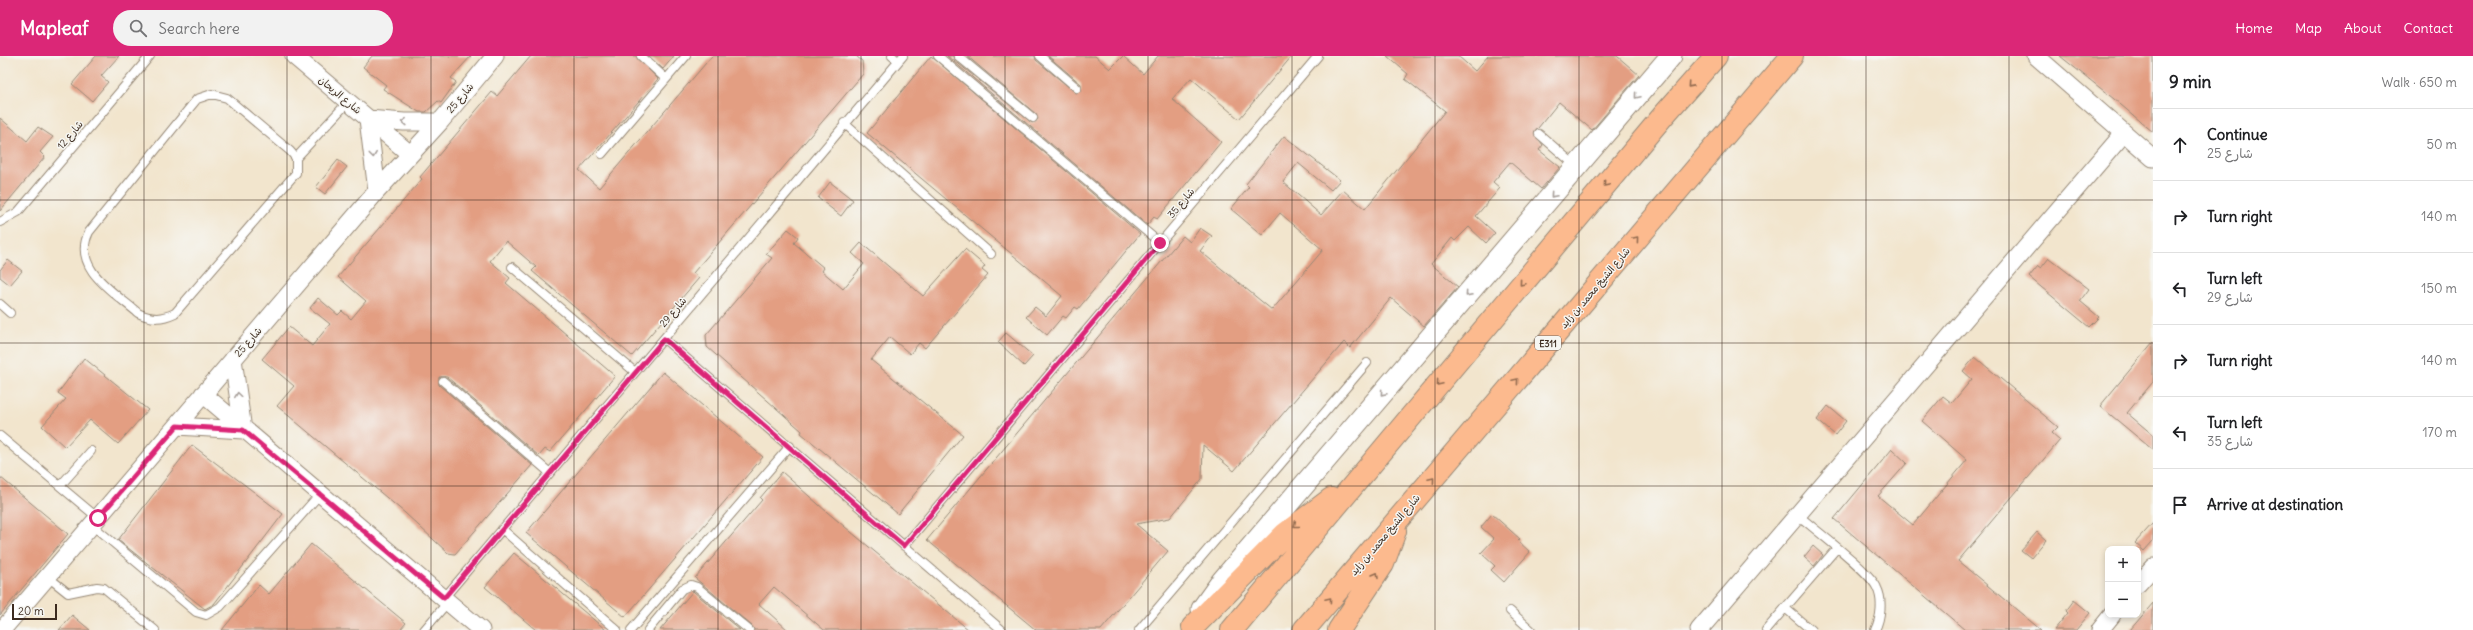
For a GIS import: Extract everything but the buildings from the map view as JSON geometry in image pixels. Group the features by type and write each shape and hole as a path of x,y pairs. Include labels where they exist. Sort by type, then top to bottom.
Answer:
{"highway":[{"path":"1232,630 1658,122 1716,56"},
{"name":"شارع الشيخ محمد بن زايد","path":"1304,630 1792,56"},
{"path":"1193,627 1285,534 1306,517 1351,487"},
{"path":"1339,630 1383,564 1392,542 1398,520"}],"street":[{"name":"شارع 25","path":"2,630 377,191 440,122 495,56"},
{"path":"1193,627 1203,606 1222,581 1671,56"},
{"path":"2036,56 2153,158"},
{"name":"شارع الريحان","path":"302,59 348,102 410,154"},
{"name":"شارع الريحان","path":"368,119 404,122 440,122"},
{"name":"شارع الريحان","path":"368,119 377,191"},
{"path":"1699,630 2124,134"},
{"path":"233,359 243,430"},
{"path":"203,394 243,430 481,630"},
{"path":"177,426 243,430"},
{"path":"2140,582 2153,567"},
{"path":"2100,630 2110,618"}],"lane":[{"name":"شارع 12","path":"0,222 18,212 150,56"},
{"path":"641,56 666,79"},
{"path":"602,154 686,56"},
{"path":"938,56 1160,243"},
{"path":"958,56 1033,118"},
{"path":"1040,56 1077,88"},
{"name":"شارع 35","path":"904,546 1318,56"},
{"name":"شارع 29","path":"424,630 502,529 664,339 897,58"},
{"path":"296,158 290,151 227,98 220,95 204,96 192,105 89,232 83,250 89,268 138,313 157,319 175,313 293,177 297,168 296,158 348,102"},
{"path":"844,123 991,254"},
{"path":"1539,134 1577,167"},
{"path":"512,267 635,372"},
{"path":"0,304 10,313"},
{"path":"664,339 1002,630"},
{"path":"1139,630 1367,363"},
{"path":"443,381 550,473"},
{"path":"0,436 60,486 95,522 196,612 206,615 220,607 320,494"},
{"path":"631,630 790,446"},
{"path":"60,486 91,451"},
{"path":"1798,515 1869,576 1878,589 1880,613 1875,630"},
{"path":"502,529 617,630"},
{"path":"1766,630 1836,548"},
{"path":"48,577 68,593 97,587 104,588 155,630"},
{"path":"648,630 682,589 691,585 697,587 749,630"},
{"path":"1785,608 1811,630"},
{"path":"1510,611 1531,630"}],"route":[{"path":"98,518 177,426 243,430 444,598 664,339 790,446 904,546 1160,243"}]}
